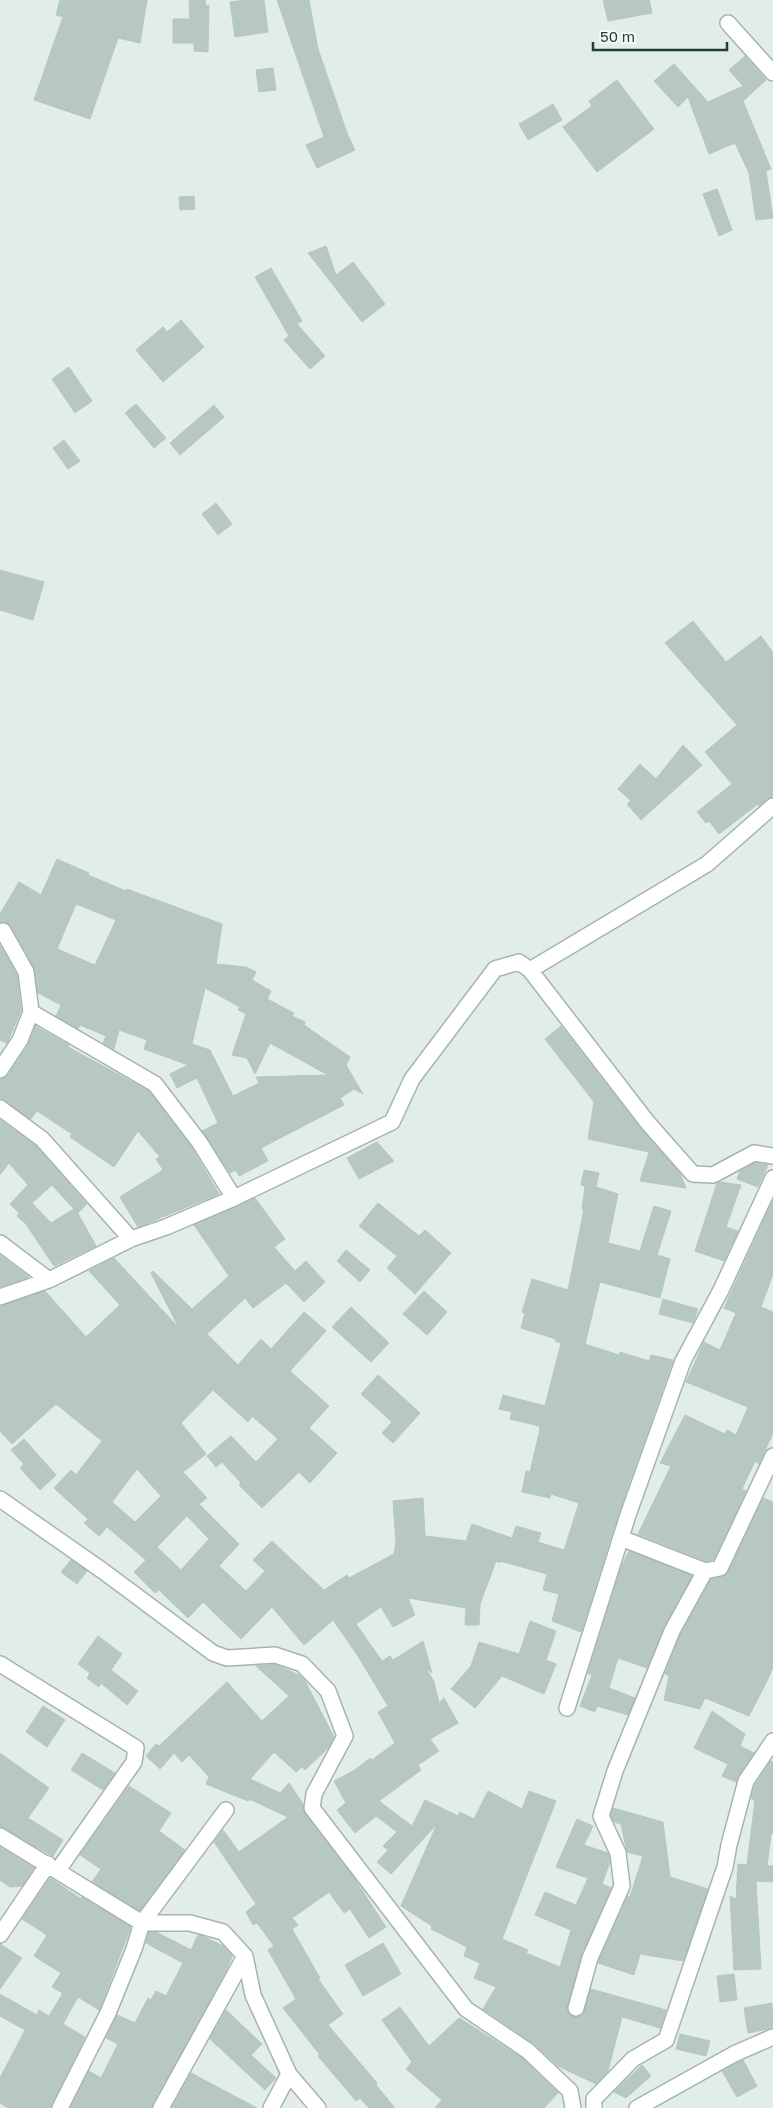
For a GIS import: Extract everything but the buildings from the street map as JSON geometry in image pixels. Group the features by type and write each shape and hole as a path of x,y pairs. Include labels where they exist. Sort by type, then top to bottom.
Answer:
{"street":[{"path":"728,23 773,73"},
{"path":"530,970 707,864 773,806"},
{"path":"0,1070 20,1040 31,1012 26,972 3,931"},
{"path":"0,1297 49,1280 131,1238 166,1227 234,1198 392,1122 412,1079 495,970 519,962 530,970 648,1123 693,1174 713,1175 754,1153 773,1156"},
{"path":"31,1012 155,1084 200,1143 234,1198"},
{"path":"0,1108 42,1139 131,1238"},
{"path":"568,1708 622,1538 683,1361 721,1290 773,1178"},
{"path":"0,1243 49,1280"},
{"path":"622,1538 706,1571 720,1568 773,1456"},
{"path":"0,1499 103,1571 212,1653 227,1658 275,1655 302,1664 328,1691 346,1736 314,1794 312,1808 466,2009 528,2051 570,2091 573,2108"},
{"path":"576,2008 590,1958 622,1886 618,1853 601,1816 616,1771 672,1631 706,1571"},
{"path":"0,1664 136,1748 134,1762 0,1935"},
{"path":"594,2108 594,2099 633,2059 666,2040 725,1867 746,1781 773,1741"},
{"path":"60,2108 108,2013 134,1950 142,1923 226,1810"},
{"path":"0,1836 142,1923 190,1922 223,1932 245,1956 253,1995 289,2074 318,2108"},
{"path":"161,2108 245,1956"},
{"path":"637,2108 734,2054 773,2037"},
{"path":"271,2108 289,2074"}]}
